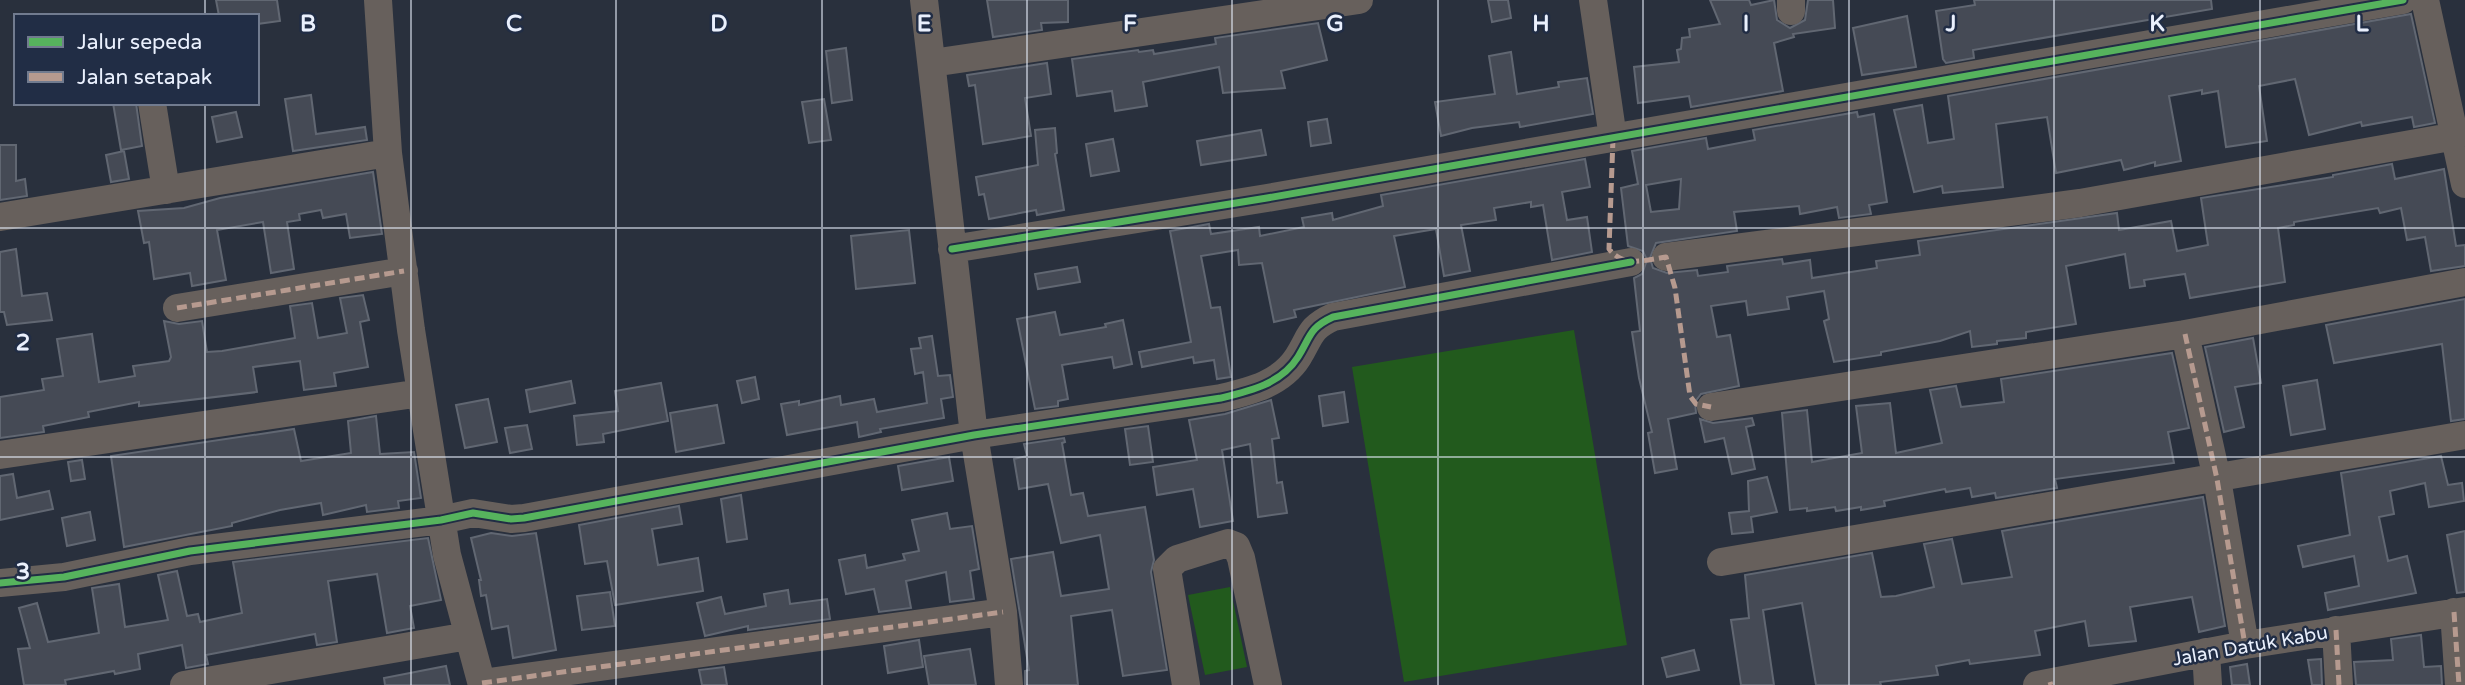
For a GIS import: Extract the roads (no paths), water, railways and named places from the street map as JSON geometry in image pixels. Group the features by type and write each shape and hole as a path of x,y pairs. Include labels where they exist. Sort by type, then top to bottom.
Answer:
{"street":[{"path":"378,0 388,153 421,393 442,520 468,636 482,684 1003,612"},
{"path":"924,0 974,435 1003,612 1009,685"},
{"path":"932,63 1359,0"},
{"path":"1593,0 1613,138"},
{"path":"952,249 1613,138 2403,0"},
{"path":"2425,0 2465,184"},
{"path":"152,105 166,190"},
{"path":"1666,257 2080,203 2456,136"},
{"path":"0,217 388,153"},
{"path":"0,583 64,577 190,551 442,520 473,513 511,519 524,518 974,435 1250,392 1285,373 1297,358 1310,332 1333,317 1631,262"},
{"path":"177,308 404,271"},
{"path":"1711,407 2185,334 2465,282"},
{"path":"2185,334 2217,479 2245,645"},
{"path":"0,455 421,393"},
{"path":"1721,562 2465,435"},
{"path":"1186,685 1167,569 1177,559 1228,543 1236,546 1241,558 1268,685"},
{"path":"2459,612 2459,685"},
{"name":"Jalan Datuk Kabu","path":"2046,684 2245,645 2459,612"},
{"path":"2336,630 2339,685"},
{"path":"184,685 468,636"},
{"path":"2206,652 2208,685"}]}
